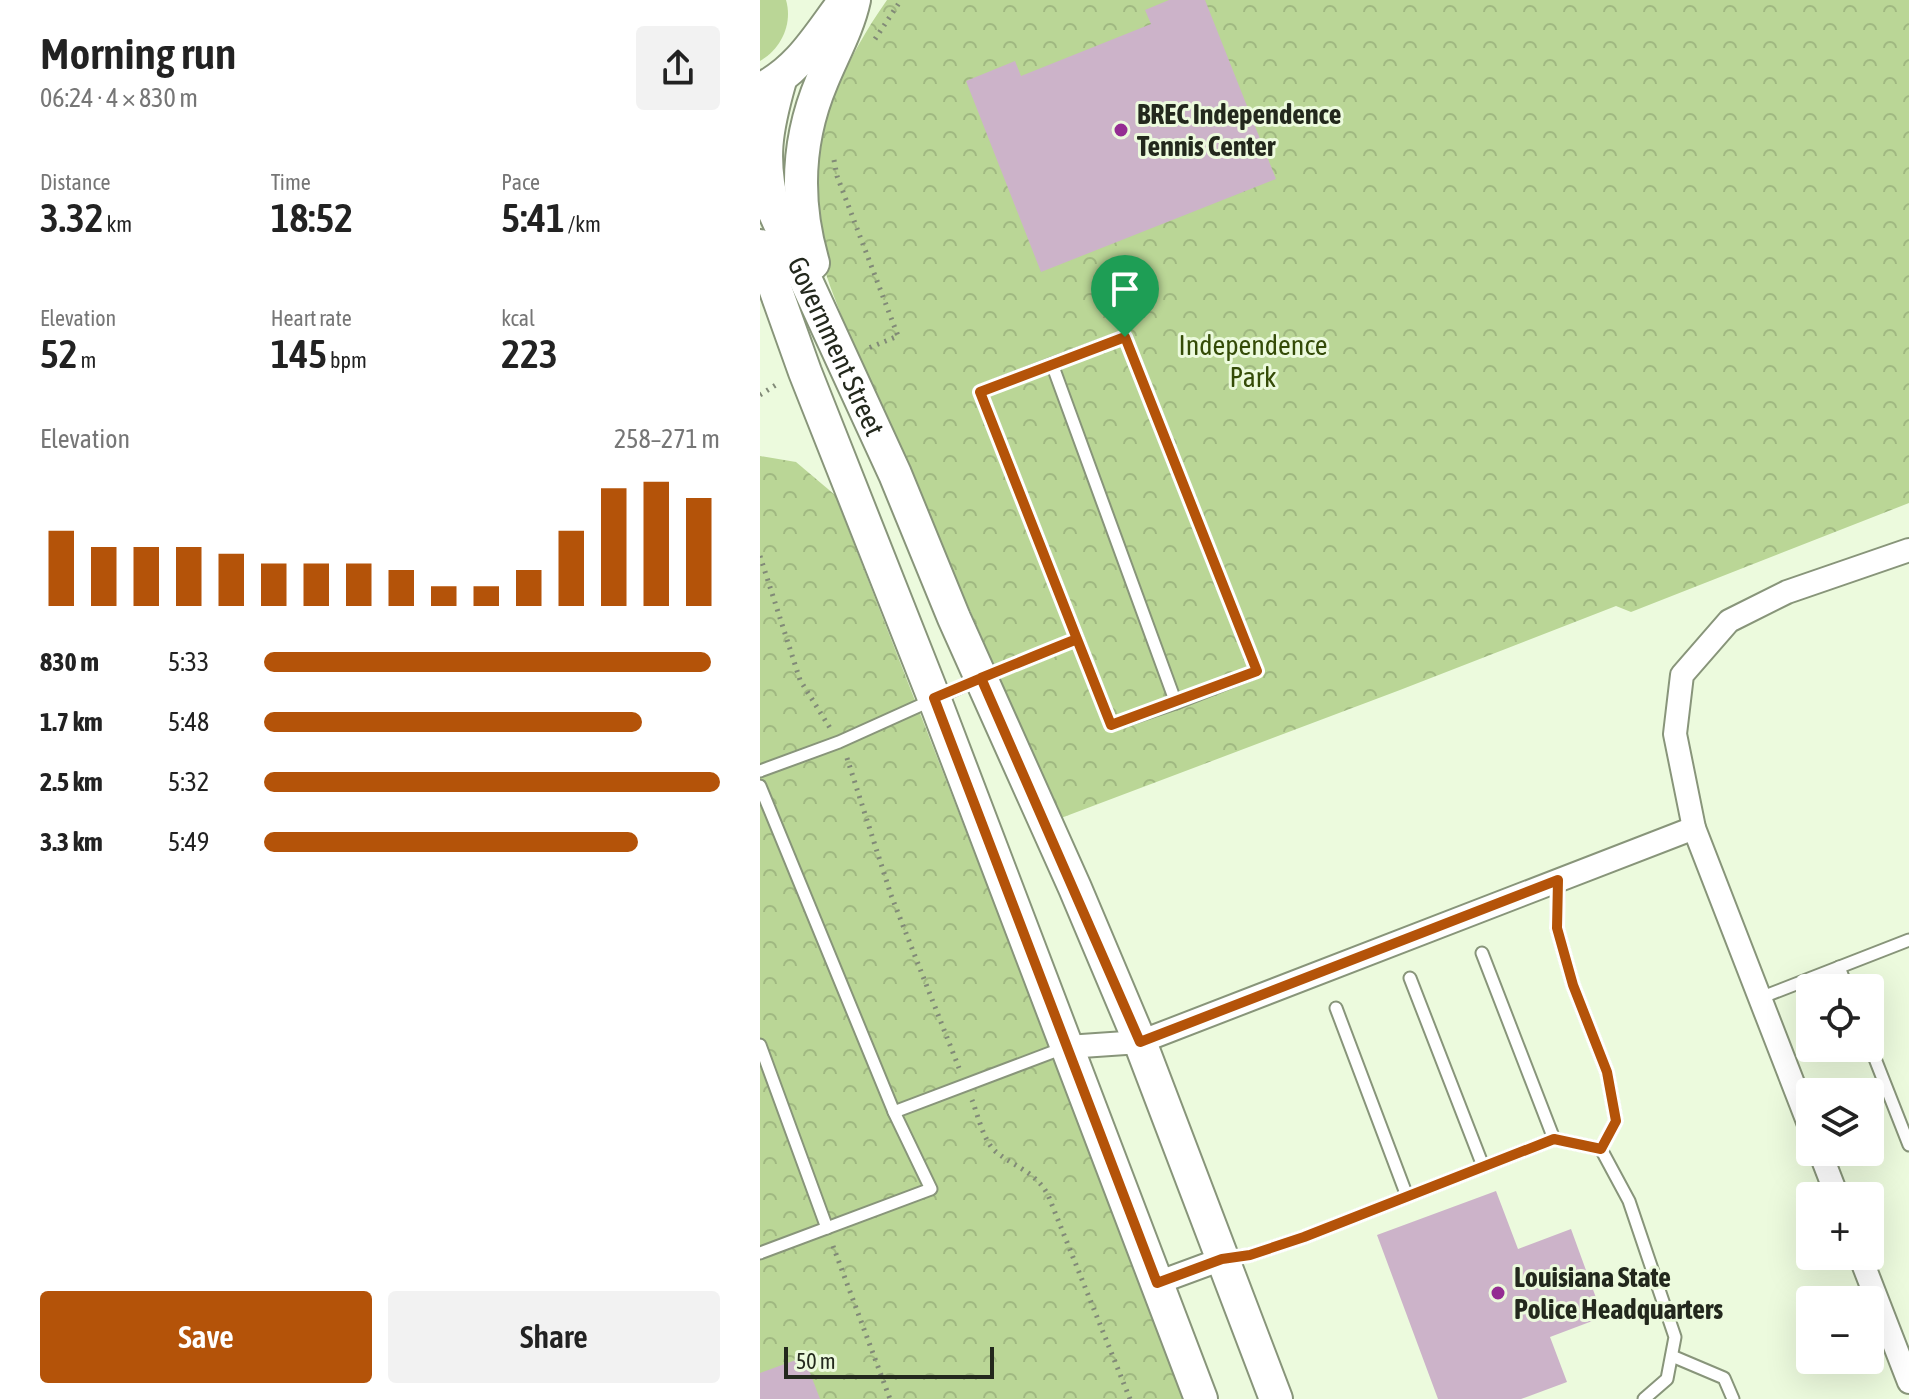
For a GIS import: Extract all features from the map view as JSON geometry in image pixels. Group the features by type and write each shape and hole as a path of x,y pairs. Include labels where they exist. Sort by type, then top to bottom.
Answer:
{"main road":[{"path":"808,49 815,25 816,0"},
{"path":"770,85 797,65 845,0"},
{"path":"829,329 825,300 805,235 800,168 812,108 852,13 854,0"},
{"name":"Government Street","path":"770,85 764,144 768,189 774,211 895,474 1140,1042 1276,1399"},
{"name":"Government Street","path":"760,246 784,316 934,698 1201,1399"},
{"path":"760,286 784,316"}],"street":[{"path":"1796,1091 1694,828 1675,734 1682,675 1729,621 1787,592 1909,550"},
{"path":"1067,1047 1140,1042 1694,828"},
{"path":"1157,1283 1222,1259"},
{"path":"1865,1270 1909,1382"}],"lane":[{"path":"1125,337 1257,671 1111,725 980,392 1052,364 1125,337"},
{"path":"1052,364 1176,703"},
{"path":"760,771 839,742 901,716 934,698 1077,639"},
{"path":"760,786 894,1112 931,1189 760,1253"},
{"path":"1558,880 1557,928 1573,985 1607,1072 1616,1121 1601,1149"},
{"path":"1760,998 1909,940"},
{"path":"1482,953 1554,1139"},
{"path":"1839,967 1842,974"},
{"path":"1410,978 1483,1166"},
{"path":"1336,1008 1407,1196"},
{"path":"760,1045 827,1228"},
{"path":"894,1112 1067,1047"},
{"path":"1876,1062 1909,1145"},
{"path":"1222,1259 1274,1247 1554,1139 1601,1149 1635,1216 1675,1337 1667,1379 1649,1397"},
{"path":"1672,1356 1724,1378 1733,1399"}],"path":[{"path":"870,48 901,0"},
{"path":"833,156 837,176 898,336 855,353"},
{"path":"760,395 780,382"},
{"path":"760,556 800,680 839,742"},
{"path":"827,1228 890,1399"}],"green space":[{"path":"760,0 786,0 788,18 779,43 760,61"},
{"name":"Independence Park","path":"887,0 1909,0 1909,503 1631,612 1616,606 1061,818 850,337 818,243 814,210 815,177 828,115 853,55"},
{"path":"760,456 796,462 835,495 1187,1399 760,1399"}],"building":[{"name":"BREC Independence Tennis Center","path":"1169,0 1205,0 1276,179 1041,272 966,81 1015,61 1021,76 1151,24 1145,10"},
{"path":"1496,1191 1518,1249 1571,1229 1603,1317 1550,1337 1567,1382 1521,1399 1438,1399 1377,1235"},
{"path":"804,1357 820,1399 760,1399 760,1373"}],"place":[{"name":"BREC Independence Tennis Center","path":"1121,130"},
{"name":"Louisiana State Police Headquarters","path":"1498,1293"}],"route":[{"path":"1125,337 980,392 1077,639 981,678 1140,1042 1558,880 1557,928 1573,985 1607,1072 1616,1121 1601,1149 1554,1139 1304,1237 1250,1255 1222,1259 1157,1283 934,698 981,678 1025,660 1077,639 1111,725 1257,671 1125,337"}]}
